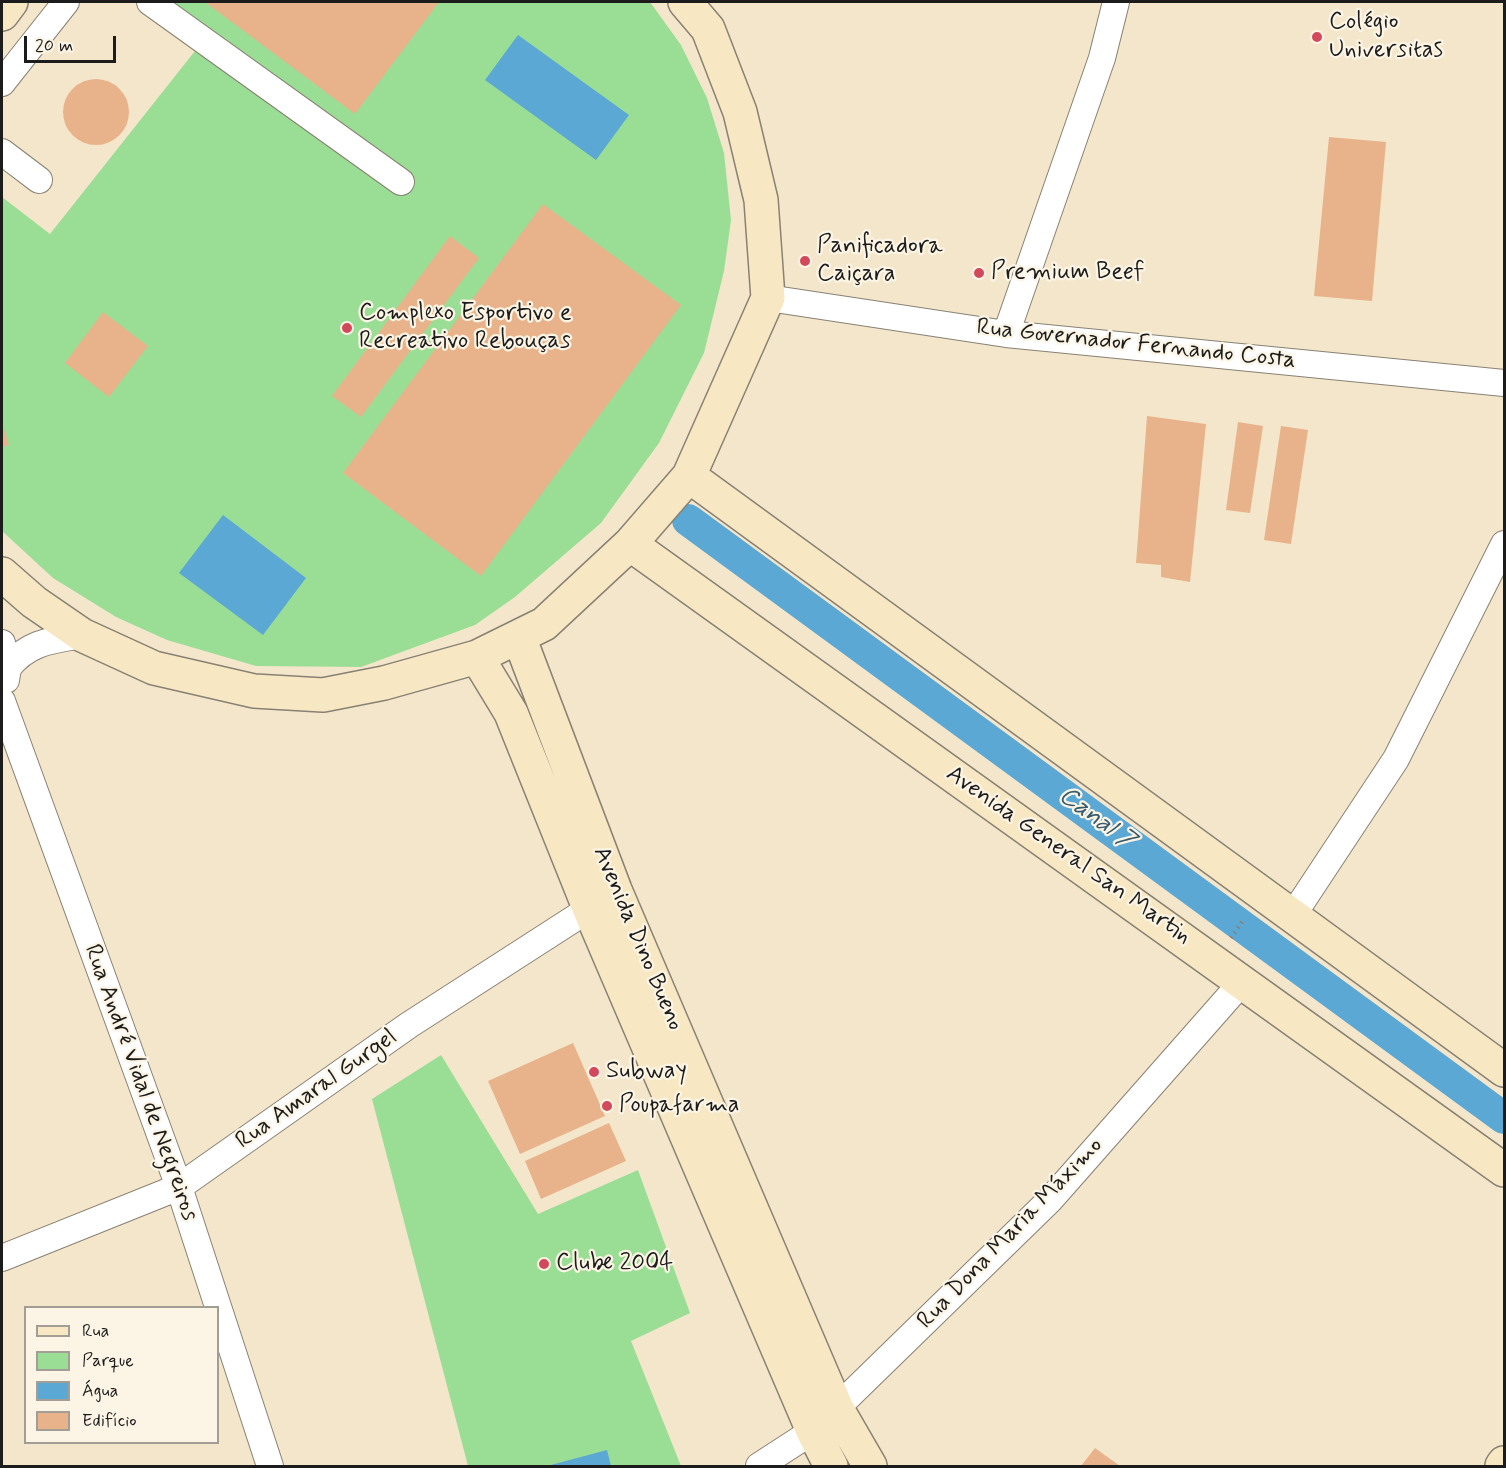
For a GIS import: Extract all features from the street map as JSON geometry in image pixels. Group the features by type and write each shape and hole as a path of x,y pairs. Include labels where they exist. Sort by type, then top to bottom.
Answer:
{"main road":[{"path":"2,14 11,2"},
{"path":"2,574 33,603 82,635 154,668 254,691 323,695 384,683 477,657 544,624 630,544 688,476 768,298 761,200 740,112 708,29 685,2"},
{"path":"688,476 1504,1070"},
{"name":"Avenida General San Martin","path":"630,544 1215,960 1504,1170"},
{"name":"Avenida Dino Bueno","path":"519,637 615,890 837,1409 870,1467"},
{"name":"Avenida Dino Bueno","path":"477,657 511,713 590,910 813,1431 831,1467"}],"street":[{"path":"2,83 66,2"},
{"path":"150,2 401,182"},
{"path":"1006,334 1102,58 1116,2"},
{"path":"2,152 39,180"},
{"name":"Rua Governador Fernando Costa","path":"768,298 1006,334 1504,383"},
{"path":"1293,915 1396,759 1504,544"},
{"path":"2,643 39,643 82,635"},
{"name":"Rua André Vidal de Negreiros","path":"2,643 8,668 2,701 179,1187 218,1306"},
{"path":"8,668 18,657 39,643"},
{"name":"Rua Amaral Gurgel","path":"2,1258 179,1187 410,1025 590,910 615,890"},
{"name":"Rua Dona Maria Máximo","path":"759,1467 813,1431 837,1409 1050,1200 1243,981"},
{"name":"Rua André Vidal de Negreiros","path":"219,1310 270,1467"}],"path":[{"path":"1215,960 1262,894"}],"green space":[{"name":"Complexo Esportivo e Recreativo Rebouças","path":"173,2 650,2 681,45 707,98 724,153 731,220 724,271 704,353 659,443 601,523 515,597 475,625 361,667 256,666 167,640 116,617 53,578 2,531 2,197 50,234 210,32"},
{"name":"Clube 2004","path":"441,1055 538,1214 638,1170 690,1313 631,1341 681,1466 468,1466 372,1099"}],"water":[{"path":"518,35 629,115 596,160 485,80"},
{"path":"223,515 306,578 263,635 179,573"},
{"path":"607,1450 611,1466 547,1466"}],"building":[{"path":"205,2 439,2 355,114"},
{"path":"96,79 108,82 119,89 126,100 129,112 126,124 119,135 108,142 96,145 84,142 73,135 66,124 63,112 66,100 73,89 84,82"},
{"path":"1329,137 1386,142 1372,301 1314,296"},
{"path":"543,204 681,305 481,576 343,473"},
{"path":"450,236 479,258 361,417 332,396"},
{"path":"103,312 148,346 109,397 65,363"},
{"path":"1147,416 1206,424 1190,582 1161,577 1161,565 1136,563"},
{"path":"1238,422 1263,426 1250,513 1226,510"},
{"path":"2,423 9,445 2,447"},
{"path":"1281,426 1308,430 1291,544 1264,540"},
{"path":"573,1043 605,1116 520,1154 488,1081"},
{"path":"609,1123 626,1161 541,1199 525,1161"},
{"path":"1095,1448 1120,1466 1081,1466"}],"waterway":[{"name":"Canal 7","path":"688,520 1504,1118"}],"place":[{"name":"Colégio Universitas","path":"1317,37"},
{"name":"Panificadora Caiçara","path":"805,261"},
{"name":"Premium Beef","path":"979,273"},
{"name":"Complexo Esportivo e Recreativo Rebouças","path":"347,328"},
{"name":"Subway","path":"594,1072"},
{"name":"Poupafarma","path":"607,1106"},
{"name":"Clube 2004","path":"544,1264"}]}
